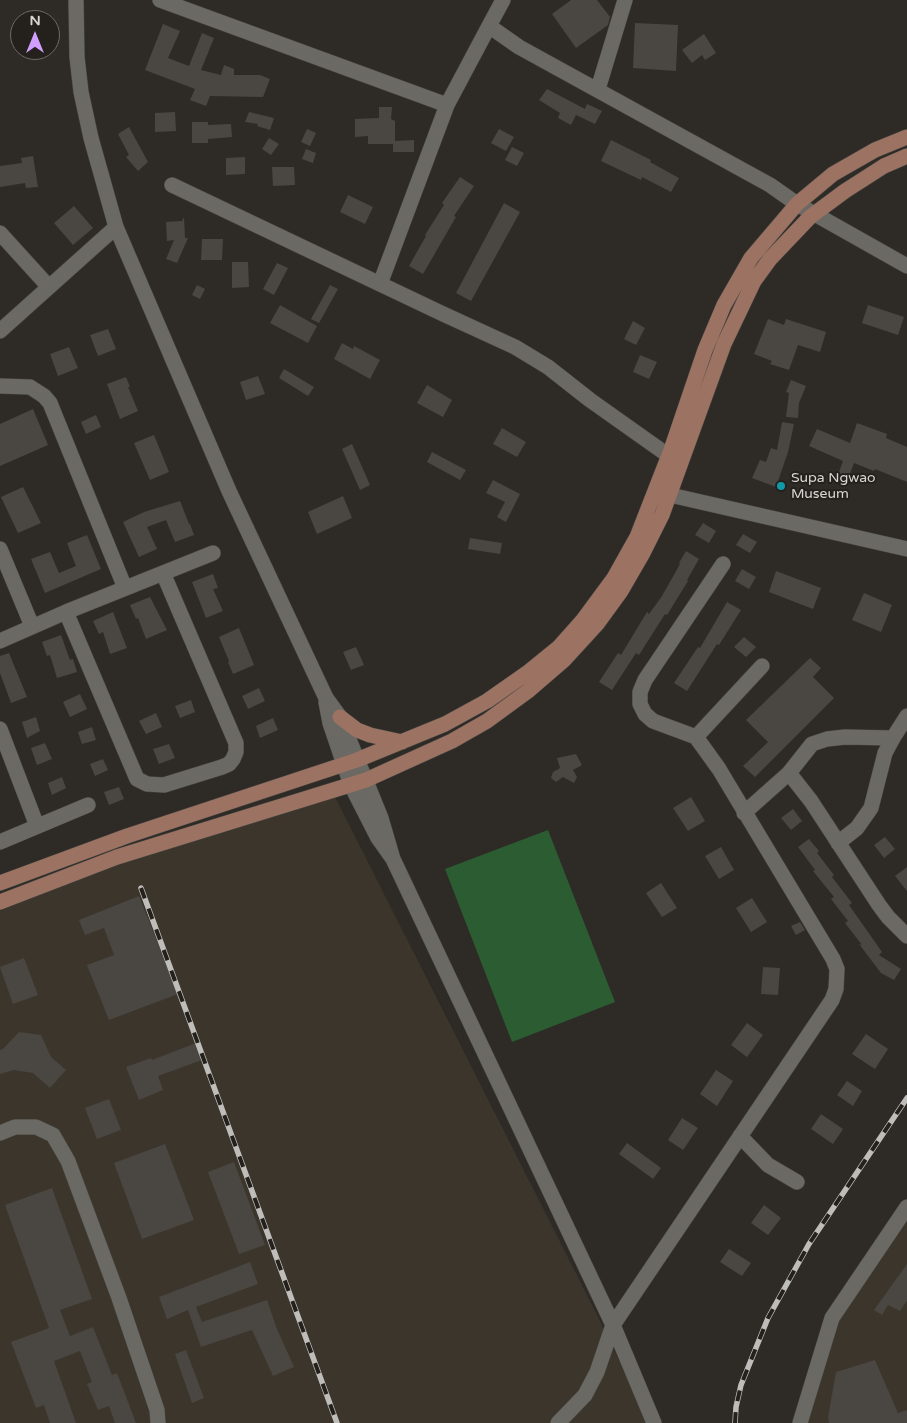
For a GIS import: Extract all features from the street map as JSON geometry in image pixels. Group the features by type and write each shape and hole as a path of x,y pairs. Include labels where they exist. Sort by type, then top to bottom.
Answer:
{"main road":[{"path":"0,902 117,857 358,782 452,741 487,721 528,691 564,660 597,624 621,591 643,553 662,515 662,494 669,456 706,350 724,305 751,258 797,204 833,174 875,150 907,136"},
{"path":"0,883 127,836 350,762 402,742 445,724 487,701 527,673 559,647 583,620 614,578 662,494 737,313 754,281 770,259 796,230 814,214 884,166 907,156"},
{"path":"340,717 358,730 402,742"}],"street":[{"path":"160,0 447,105"},
{"path":"380,284 447,105 503,0"},
{"path":"598,89 625,0"},
{"path":"72,2 81,92 93,146 116,228 229,491 326,698 340,717 350,762"},
{"path":"489,26 519,47 770,185 797,204 907,266"},
{"path":"172,185 515,347 548,367 590,400 669,456"},
{"path":"0,331 116,228"},
{"path":"0,233 49,287"},
{"path":"0,386 30,387 44,396 50,403 125,588"},
{"path":"662,494 907,549"},
{"path":"0,549 32,626"},
{"path":"0,641 66,612 214,553"},
{"path":"558,1423 584,1395 597,1372 613,1325 832,1000 838,979 833,959 719,769 696,737 653,721 645,714 640,704 640,692 645,680 723,564"},
{"path":"66,612 137,779 147,784 164,785 222,768 233,759 236,752 236,743 163,574"},
{"path":"696,737 762,666"},
{"path":"326,698 327,713 358,782 387,835 393,859 613,1325 654,1423"},
{"path":"838,843 856,828 870,808 875,795 880,767 893,738 907,716"},
{"path":"0,729 37,826"},
{"path":"744,813 789,773 812,744 827,739 845,737 893,738"},
{"path":"789,773 811,802 879,905 907,936"},
{"path":"0,842 88,805"},
{"path":"0,1133 15,1127 36,1127 53,1135 68,1161 119,1298 154,1400 158,1423"},
{"path":"740,1136 768,1165 797,1182"},
{"path":"800,1423 832,1318 907,1207"}],"shaded area":[{"path":"332,791 596,1313 648,1423 0,1423 0,902"},
{"path":"907,1207 907,1423 800,1423 832,1318"}],"green space":[{"path":"548,830 615,1002 512,1042 445,869"}],"building":[{"path":"571,0 597,0 610,17 608,25 576,48 552,14"},
{"path":"635,23 678,25 676,71 633,68"},
{"path":"163,24 180,31 168,58 189,66 202,33 214,38 201,70 221,75 224,65 234,69 234,75 260,75 270,79 263,97 210,96 206,106 190,100 195,89 145,70"},
{"path":"704,34 716,53 705,60 702,55 692,63 682,50"},
{"path":"547,89 585,109 587,104 602,111 595,124 576,115 571,125 558,118 560,113 539,100"},
{"path":"379,107 392,107 391,119 395,121 395,141 414,140 414,152 393,152 393,144 368,144 368,136 355,137 355,119 379,118"},
{"path":"175,112 176,131 155,132 155,113"},
{"path":"249,112 274,118 270,130 257,126 258,124 245,122"},
{"path":"192,122 208,122 208,125 231,124 232,137 208,139 208,143 192,143"},
{"path":"129,127 148,162 138,171 126,157 129,155 118,134"},
{"path":"307,129 316,133 310,146 301,142"},
{"path":"499,129 514,137 506,151 491,143"},
{"path":"269,138 279,144 271,155 262,149"},
{"path":"611,140 651,160 650,162 679,178 671,192 642,177 641,180 601,161"},
{"path":"512,147 524,153 517,166 505,160"},
{"path":"306,149 316,153 313,163 302,159"},
{"path":"33,156 38,187 26,188 25,183 0,187 0,166 22,163 21,158"},
{"path":"245,157 245,174 226,175 226,158"},
{"path":"272,167 294,167 295,185 273,186"},
{"path":"460,177 474,186 454,216 456,217 423,274 409,266 425,235 444,205 442,203"},
{"path":"348,195 373,207 365,224 340,212"},
{"path":"504,203 520,212 471,301 456,293"},
{"path":"74,206 93,228 73,245 54,223"},
{"path":"184,217 185,238 188,238 177,263 166,259 174,240 167,241 166,222 182,221"},
{"path":"202,239 223,239 222,260 201,260"},
{"path":"232,262 248,262 249,287 232,288"},
{"path":"277,263 288,268 274,295 263,289"},
{"path":"197,285 205,289 200,299 192,295"},
{"path":"330,285 338,289 319,323 311,319"},
{"path":"280,305 317,326 308,343 270,323"},
{"path":"868,305 904,317 898,335 862,323"},
{"path":"768,319 784,325 786,319 826,332 820,352 798,345 789,370 770,364 772,361 754,354"},
{"path":"633,321 645,328 636,345 624,339"},
{"path":"108,329 116,349 98,356 90,335"},
{"path":"342,343 353,349 354,346 380,360 370,379 334,359"},
{"path":"69,347 78,368 58,376 50,354"},
{"path":"640,355 657,362 649,379 633,372"},
{"path":"284,369 314,387 308,396 279,378"},
{"path":"258,376 265,394 246,400 240,382"},
{"path":"126,377 138,411 120,419 107,384"},
{"path":"791,380 806,386 799,403 798,418 786,417 789,393 786,392"},
{"path":"427,385 452,400 443,417 417,403"},
{"path":"33,409 48,445 0,466 0,424"},
{"path":"96,415 101,427 86,434 81,422"},
{"path":"782,422 794,424 788,452 776,487 752,478 760,460 766,462 771,448 777,450"},
{"path":"857,423 887,434 886,438 907,447 907,482 854,463 848,479 838,475 843,461 809,446 817,429 850,443"},
{"path":"502,428 526,442 517,457 493,444"},
{"path":"154,435 169,472 150,480 134,443"},
{"path":"352,444 370,485 360,490 342,449"},
{"path":"432,452 466,470 460,480 427,462"},
{"path":"493,480 520,494 506,522 497,517 505,502 486,493"},
{"path":"23,487 41,523 18,533 1,497"},
{"path":"343,496 352,518 317,534 308,512"},
{"path":"180,501 194,535 175,542 166,520 147,527 157,549 139,557 123,522 144,512"},
{"path":"703,523 716,531 709,543 695,535"},
{"path":"743,534 757,542 750,553 736,545"},
{"path":"87,535 101,569 45,593 31,559 50,552 59,573 76,566 67,543"},
{"path":"470,538 502,543 500,554 468,549"},
{"path":"686,551 699,559 688,581 667,615 665,614 639,655 636,653 612,690 599,682 618,653 621,655 647,612 649,614 662,596"},
{"path":"742,569 756,577 749,589 735,581"},
{"path":"776,571 821,588 813,609 769,592"},
{"path":"213,574 218,588 213,589 223,611 206,618 192,582"},
{"path":"864,593 892,605 881,632 852,620"},
{"path":"150,597 167,630 146,639 138,618 136,619 130,605"},
{"path":"727,602 741,610 687,691 674,683 698,647 700,648"},
{"path":"113,612 127,648 110,654 103,632 99,634 93,621"},
{"path":"239,628 254,665 233,674 219,637"},
{"path":"61,635 70,660 73,659 77,672 57,678 50,655 47,656 42,642"},
{"path":"744,637 756,647 746,657 734,647"},
{"path":"356,647 364,665 351,670 343,652"},
{"path":"9,653 27,697 11,703 0,673 0,656"},
{"path":"810,658 821,668 813,677 834,698 755,777 743,766 768,742 746,720"},
{"path":"259,688 265,701 248,709 242,696"},
{"path":"80,694 87,709 70,717 63,702"},
{"path":"191,700 195,712 180,718 175,706"},
{"path":"156,713 162,727 146,734 139,721"},
{"path":"36,717 40,731 27,738 22,722"},
{"path":"273,718 278,730 260,738 256,726"},
{"path":"92,727 96,740 82,744 78,732"},
{"path":"45,743 52,759 37,765 31,748"},
{"path":"169,744 175,758 159,764 153,749"},
{"path":"576,754 582,765 573,770 577,777 574,783 563,777 556,782 551,778 553,772 560,768 557,758"},
{"path":"103,759 108,770 95,776 90,764"},
{"path":"62,777 66,788 52,795 48,783"},
{"path":"119,787 124,799 109,805 104,792"},
{"path":"691,797 705,821 688,831 673,808"},
{"path":"793,809 802,821 791,830 781,818"},
{"path":"885,837 895,849 884,858 874,845"},
{"path":"809,839 834,875 832,877 852,903 849,905 882,952 879,955 901,969 894,980 881,973 859,944 862,945 845,923 848,921 831,899 834,897 813,871 815,870 798,847"},
{"path":"721,847 734,870 719,879 705,856"},
{"path":"907,867 907,891 895,876"},
{"path":"661,883 677,908 662,917 646,893"},
{"path":"139,896 178,994 109,1020 87,965 114,955 104,928 85,935 79,920"},
{"path":"752,898 767,922 751,932 736,908"},
{"path":"800,922 805,930 796,935 791,926"},
{"path":"24,958 38,995 13,1004 0,967"},
{"path":"763,967 780,968 778,995 761,994"},
{"path":"747,1023 763,1035 747,1057 731,1045"},
{"path":"19,1032 41,1035 51,1057 66,1070 50,1088 33,1073 14,1070 0,1074 0,1050"},
{"path":"866,1034 888,1049 875,1069 852,1054"},
{"path":"196,1043 202,1060 158,1076 163,1090 139,1100 126,1067 151,1058 152,1060"},
{"path":"716,1070 733,1081 717,1106 700,1094"},
{"path":"847,1081 862,1091 853,1106 837,1095"},
{"path":"109,1099 121,1130 97,1139 85,1108"},
{"path":"821,1114 843,1129 833,1144 811,1129"},
{"path":"682,1118 698,1128 683,1150 668,1140"},
{"path":"627,1143 661,1168 653,1179 619,1154"},
{"path":"165,1144 194,1220 142,1239 114,1163"},
{"path":"234,1162 265,1245 239,1254 208,1172"},
{"path":"52,1188 92,1299 60,1310 70,1336 93,1327 112,1375 117,1373 136,1423 115,1423 109,1406 98,1410 87,1384 92,1382 80,1351 54,1361 76,1423 50,1423 44,1405 36,1408 11,1342 49,1328 5,1205"},
{"path":"764,1205 781,1218 768,1235 751,1223"},
{"path":"729,1249 751,1263 742,1276 720,1262"},
{"path":"250,1262 258,1284 196,1307 202,1322 267,1300 277,1329 294,1367 273,1376 252,1330 201,1347 188,1310 167,1319 159,1297"},
{"path":"907,1264 907,1301 900,1311 888,1305 882,1315 874,1310"},
{"path":"186,1350 204,1398 192,1403 175,1354"},
{"path":"875,1360 898,1413 907,1410 907,1423 829,1423 828,1417 836,1372"}],"railway":[{"path":"141,888 337,1423"},
{"path":"735,1423 736,1407 741,1385 768,1318 809,1244 907,1098"}],"place":[{"name":"Supa Ngwao Museum","path":"781,486"}]}
